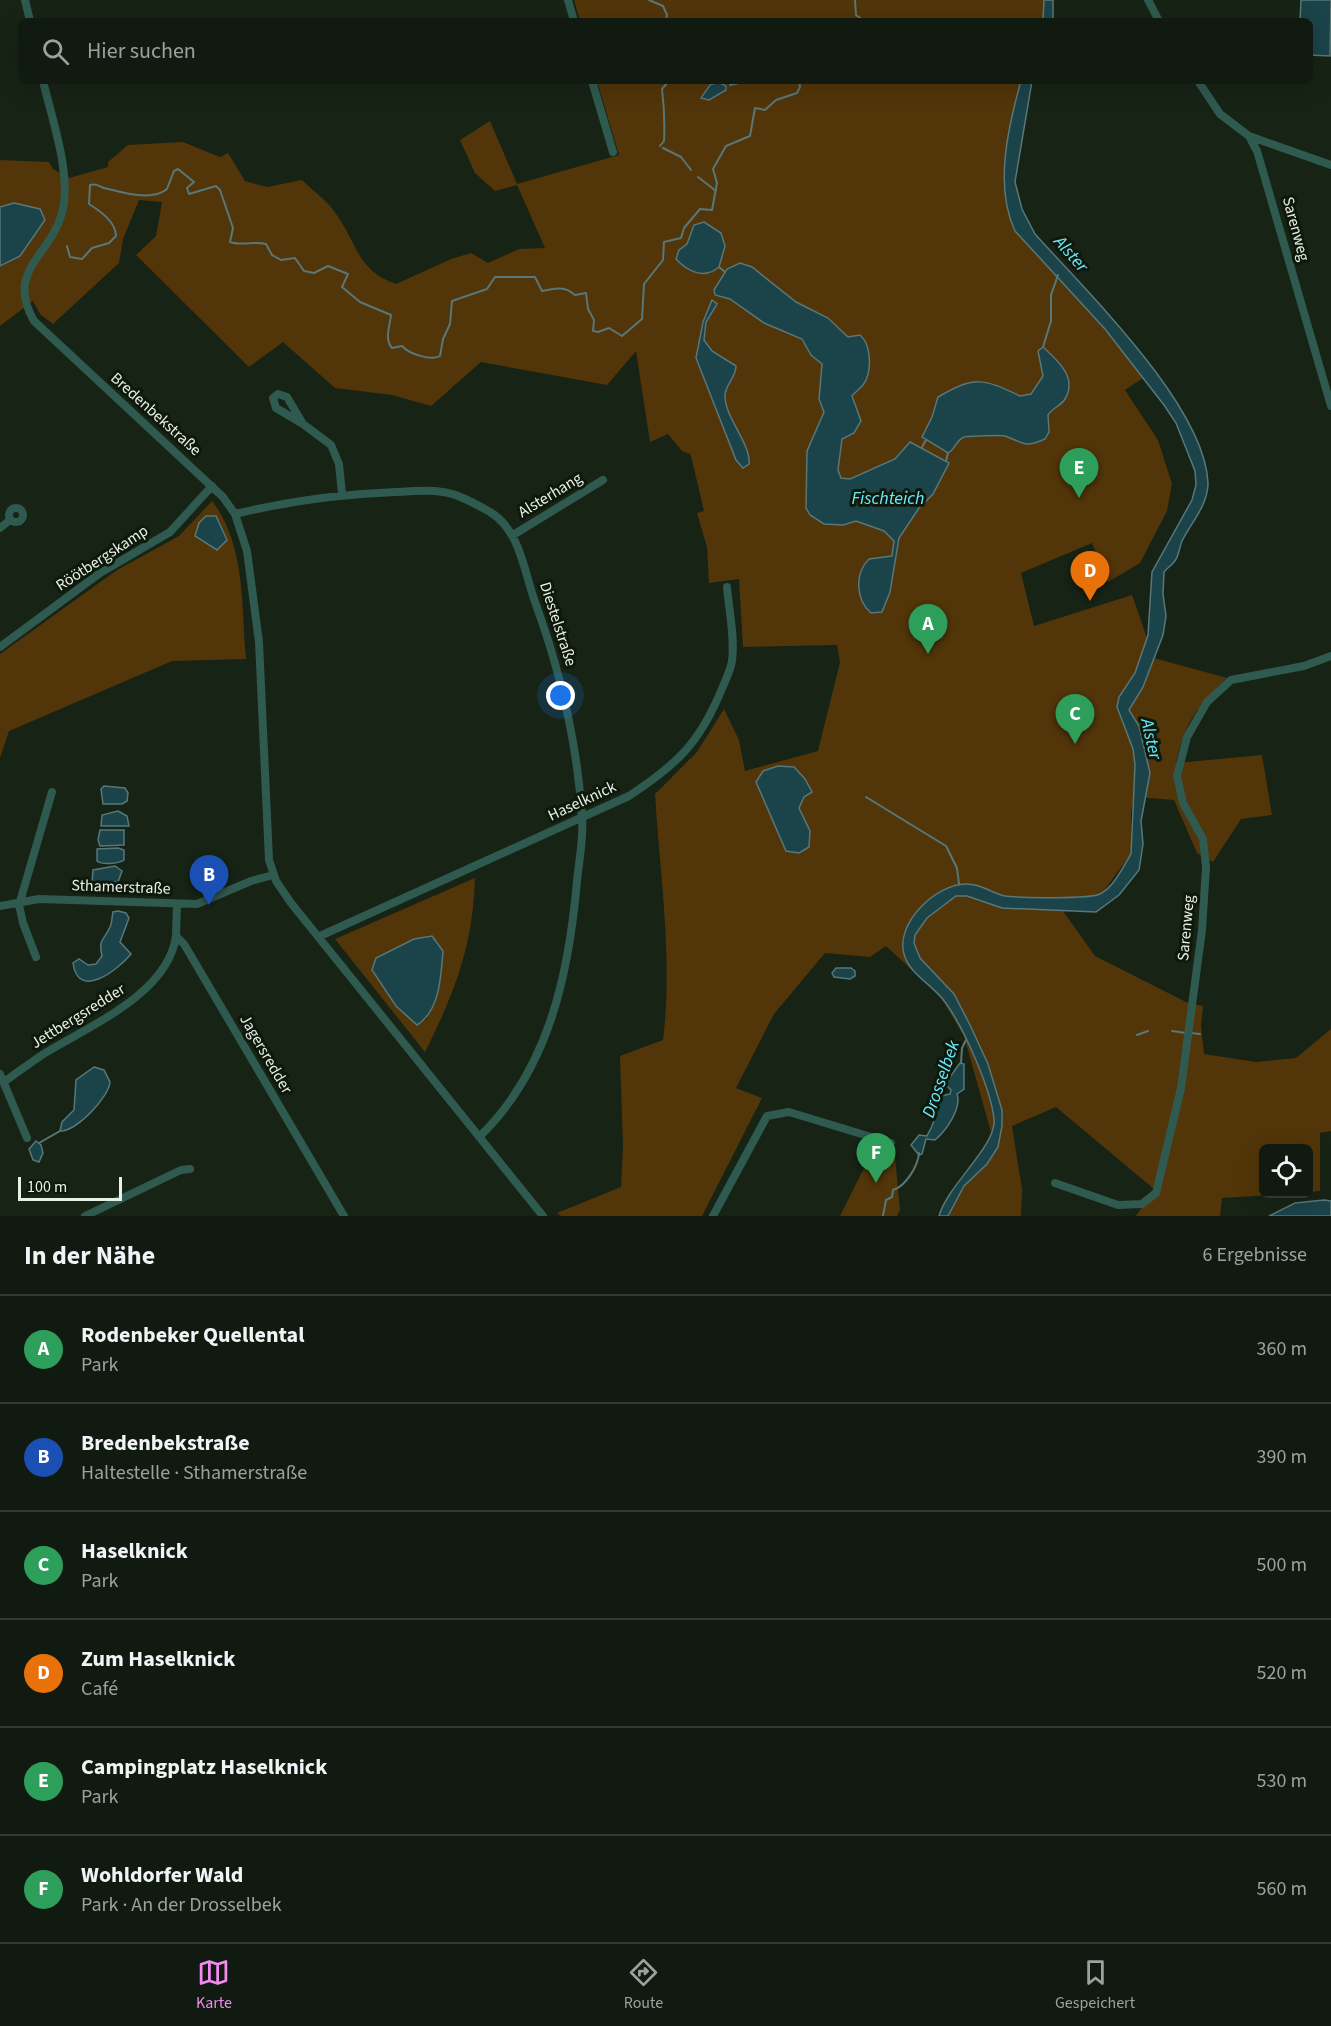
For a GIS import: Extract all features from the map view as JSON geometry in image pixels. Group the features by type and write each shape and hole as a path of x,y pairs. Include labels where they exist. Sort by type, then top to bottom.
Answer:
{"street":[{"path":"25,0 29,18"},
{"path":"568,0 573,18"},
{"path":"1148,0 1157,18"},
{"name":"Bredenbekstraße","path":"44,84 65,186 62,214 30,268 24,286 24,300 34,321 212,486 235,514 247,551 259,642 266,832 273,875 291,903 320,936 543,1216"},
{"path":"593,84 613,152"},
{"path":"1200,84 1228,123 1249,136 1331,165"},
{"name":"Sarenweg","path":"1249,136 1257,151 1278,217 1331,406"},
{"path":"303,424 331,445 339,464 342,494"},
{"name":"Alsterhang","path":"513,535 603,480"},
{"name":"Röötbergskamp","path":"0,647 100,573 170,532 212,486"},
{"name":"Diestelstraße","path":"235,514 289,501 342,494 427,491 453,494 492,514 513,535 549,640 565,703 583,818 575,910 564,972 548,1029 527,1076 509,1104 479,1137"},
{"path":"0,528 10,520"},
{"name":"Haselknick","path":"320,936 583,818 629,796 664,773 690,748 716,704 730,671 732,640 727,587"},
{"name":"Sarenweg","path":"1055,1183 1118,1205 1135,1206 1153,1197 1164,1166 1189,1032 1202,930 1206,867 1203,839 1183,803 1177,777 1186,737 1207,702 1231,680 1304,666 1331,656"},
{"path":"36,957 23,923 20,901 52,792"},
{"name":"Sthamerstraße","path":"0,906 39,899 201,903 251,881 273,875"},
{"path":"176,936 177,904"},
{"name":"Jettbergsredder","path":"2,1078 136,998 174,949 176,936"},
{"name":"Jagersredder","path":"176,936 184,944 344,1216"},
{"path":"2,1078 27,1138"},
{"path":"713,1216 767,1116 789,1112 891,1143"},
{"path":"85,1216 172,1174 190,1169"}],"shaded area":[{"path":"574,0 1044,0 1043,18 579,18"},
{"path":"598,84 1020,84 1008,137 1004,176 1005,195 1015,231 1105,329 1143,378 1125,390 1158,440 1172,484 1167,511 1140,563 1108,582 1092,543 1021,573 1034,626 1132,595 1154,658 1227,678 1200,706 1188,725 1176,763 1262,755 1272,815 1241,819 1213,862 1197,853 1174,800 1135,797 1131,812 1131,854 1103,892 1089,897 1024,897 1063,911 1095,956 1186,1002 1203,1006 1201,1026 1204,1054 1256,1062 1296,1058 1331,1029 1331,1131 1320,1133 1320,1191 1313,1192 1313,1144 1259,1144 1259,1196 1222,1198 1220,1216 1136,1216 1154,1189 1056,1107 1012,1126 1022,1189 1021,1216 948,1216 992,1136 964,1036 940,996 886,946 870,957 825,953 774,1014 736,1088 762,1098 702,1216 561,1216 557,1213 621,1187 623,1147 620,1056 663,1040 667,978 665,917 655,794 697,752 724,709 739,740 745,771 818,751 840,662 837,645 743,647 739,579 709,583 707,547 697,513 704,511 692,460 690,454 682,451 668,434 650,442 636,351 607,385 481,362 431,406 392,395 335,388 283,342 249,367 136,255 156,236 162,202 139,200 123,239 119,263 53,324 40,314 33,301 0,326 0,266 27,246 45,220 14,203 0,207 0,160 49,162 53,169 69,178 108,167 108,162 128,145 183,142 220,157 228,153 245,181 267,187 302,180 333,209 365,264 373,272 396,284 451,259 471,253 488,263 519,249 545,248 517,185 495,191 475,173 460,140 490,121 517,184 619,155","holes":["763,771 812,792 804,796 798,808 810,831"]},
{"path":"212,501 223,518 236,556 242,597 246,659 172,661 9,731 0,758 0,654 117,570 179,536"},
{"path":"475,878 471,925 461,968 425,1052 335,939","holes":["443,951 439,986 426,1020 396,1006 372,970"]},
{"path":"875,1146 895,1157 900,1210 897,1216 840,1216"}],"water":[{"path":"1044,0 1053,0 1053,18 1043,18"},
{"path":"1301,0 1331,0 1330,56 1313,55 1313,18 1300,18"},
{"path":"722,84 726,86 726,90 709,100 701,98 710,85"},
{"path":"1020,84 1031,84 1015,182 1022,209 1035,234 1140,351 1165,385 1187,420 1202,453 1208,483 1205,499 1182,541 1177,558 1164,572 1163,594 1166,616 1163,635 1143,687 1129,710 1139,726 1150,773 1141,821 1143,844 1139,870 1119,895 1096,912 1002,908 967,896 956,896 927,918 915,935 914,943 920,958 954,994 970,1025 988,1064 1002,1110 998,1147 987,1164 964,1186 948,1216 939,1216 952,1191 988,1141 993,1130 994,1119 988,1091 960,1026 945,1002 911,968 907,961 903,942 906,930 921,907 943,890 955,885 972,884 1000,895 1013,897 1083,897 1094,896 1105,891 1118,876 1131,854 1135,765 1133,749 1117,707 1119,697 1135,673 1148,635 1152,572 1192,500 1196,485 1195,471 1176,423 1164,405 1105,329 1015,231 1005,195 1004,176 1012,118"},
{"path":"14,203 40,209 45,220 20,256 0,266 0,207"},
{"path":"704,222 721,233 725,246 719,267 708,273 690,270 676,259 679,250 687,244 694,225"},
{"name":"Fischteich","path":"740,263 752,267 796,302 828,318 848,337 860,335 867,345 868,374 863,385 852,396 861,421 854,433 842,439 838,470 841,478 850,479 895,459 910,442 949,463 933,494 919,508 899,538 890,592 882,612 871,613 866,608 860,594 859,579 869,559 892,556 894,541 884,531 856,521 843,525 824,524 810,515 806,508 807,451 824,412 819,399 822,364 811,355 802,339 764,323 730,299 715,295 714,290 727,269"},
{"path":"712,300 717,304 706,322 704,340 712,351 736,366 725,397 729,414 749,456 749,464 743,468 736,460 696,358 703,322"},
{"name":"Fischteich","path":"1043,347 1064,370 1069,383 1065,399 1048,415 1049,432 1045,439 1032,444 1023,444 1005,436 964,437 948,453 922,437 932,417 938,397 961,385 987,383 1020,396 1031,394 1043,376 1038,351"},
{"path":"206,516 216,516 227,540 217,550 195,536 199,523"},
{"path":"778,766 794,767 805,779 812,792 804,797 799,808 810,831 809,847 799,853 786,851 756,782 763,771"},
{"path":"104,786 125,788 128,793 127,801 122,804 103,804 101,789"},
{"path":"118,811 127,816 129,826 101,826 102,815"},
{"path":"100,830 124,830 124,845 100,846 98,840"},
{"path":"97,849 124,850 124,860 110,864 97,861"},
{"path":"115,866 122,871 118,882 99,885 92,883 93,870"},
{"path":"113,912 126,913 129,918 120,942 131,954 117,968 99,979 82,980 76,974 73,963 79,959 88,965 96,964 102,956 101,943 111,925"},
{"path":"432,936 443,951 440,981 435,1002 425,1019 417,1025 396,1006 372,970 376,958 414,939"},
{"path":"836,968 851,968 855,971 855,976 850,979 834,977 832,973"},
{"path":"960,1063 964,1064 964,1089 957,1094 955,1112 944,1131 935,1140 926,1139 922,1154 919,1155 911,1145 919,1135 927,1136 934,1119 934,1106 940,1096 950,1094 951,1090 945,1084"},
{"path":"94,1067 104,1070 110,1082 104,1096 83,1120 67,1130 60,1131 62,1122 74,1110 76,1080"},
{"path":"36,1141 41,1145 43,1153 39,1162 33,1160 29,1149"},
{"path":"1331,1201 1331,1216 1269,1216 1295,1203"}],"waterway":[{"path":"649,0 663,6 666,18"},
{"path":"855,0 856,15 860,18"},
{"path":"660,146 664,141 662,89 666,84"},
{"path":"730,85 734,84"},
{"path":"67,246 70,257 82,259 92,248 109,243 116,236 110,222 89,204 90,185 128,194 153,195 167,189 174,171 178,169 194,182 187,188 189,194 216,186 220,190 233,228 230,242 266,244 272,255 281,260 295,258 304,271 314,273 328,266 348,274 342,287 360,302 391,315 388,337 392,348 402,346 420,356 431,358 440,356 443,339 450,324 452,301 487,289 495,277 535,277 542,291 560,288 575,295 586,293 588,309 594,320 593,331 598,332 609,328 622,336 642,319 644,284 663,260 664,242 681,238 684,228 700,209 712,210 717,183 713,169 726,146 750,136 755,108 765,110 776,100 797,93 800,84"},
{"path":"663,148 681,157 691,170"},
{"path":"698,177 716,191"},
{"path":"719,267 725,272"},
{"path":"1043,347 1051,321 1051,295 1058,275"},
{"path":"922,447 926,440"},
{"path":"946,461 948,453"},
{"path":"866,797 946,846 957,868 959,884"},
{"path":"1137,1035 1148,1031"},
{"path":"1172,1031 1186,1033"},
{"path":"1191,1033 1200,1034"},
{"name":"Drosselbek","path":"961,1063 962,1048 966,1040"},
{"path":"39,1143 60,1131"},
{"name":"Drosselbek","path":"883,1216 886,1200 892,1197 893,1190 911,1175 919,1153"}],"place":[{"name":"Campingplatz Haselknick","path":"1079,498"},
{"name":"Zum Haselknick","path":"1090,601"},
{"name":"Rodenbeker Quellental","path":"928,654"},
{"name":"Haselknick","path":"1075,744"},
{"name":"Bredenbekstraße","path":"209,905"},
{"name":"Wohldorfer Wald","path":"876,1183"}],"water label":[{"name":"Alster","path":"1071,254"},
{"name":"Alster","path":"1151,739"}]}
